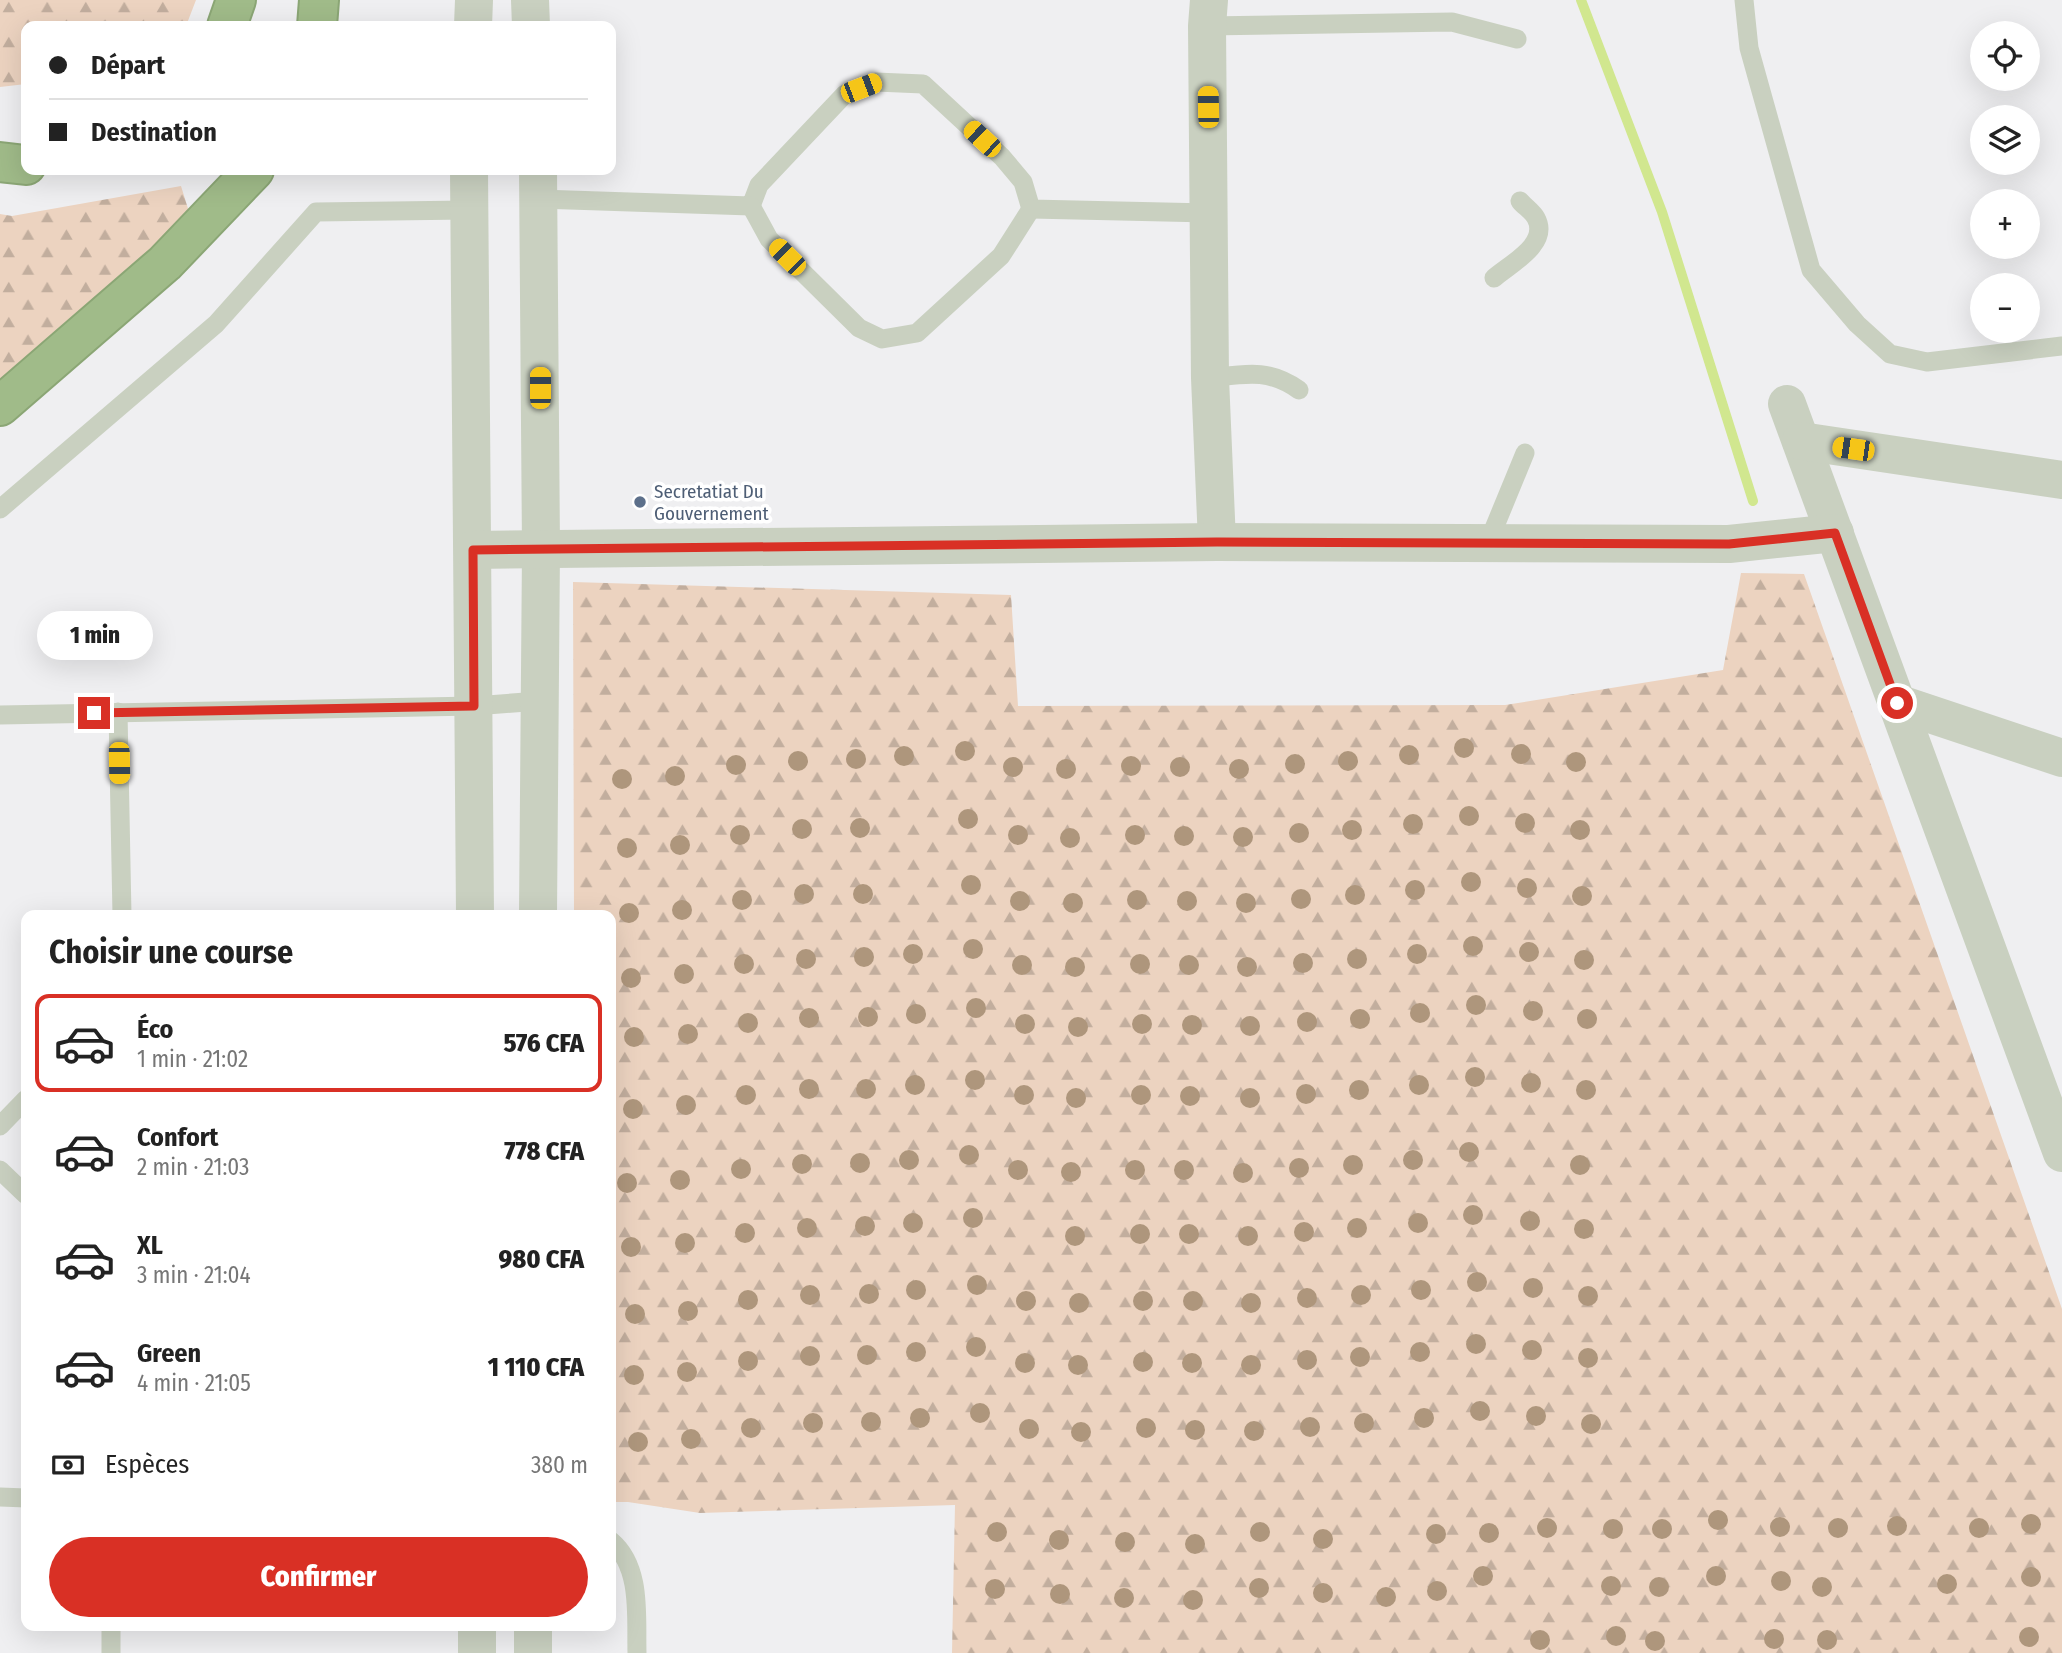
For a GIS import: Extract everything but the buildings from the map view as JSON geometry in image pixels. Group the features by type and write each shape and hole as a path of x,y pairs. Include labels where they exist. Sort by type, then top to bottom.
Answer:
{"highway":[{"path":"230,21 236,0"},
{"path":"317,21 319,0"},
{"path":"0,162 21,164"},
{"path":"0,406 165,263 249,175"}],"street":[{"path":"473,21 474,0"},
{"path":"530,0 531,21"},
{"path":"1208,13 1210,378 1217,542"},
{"path":"469,175 475,910"},
{"path":"538,184 541,549 538,910"},
{"path":"1787,404 2062,1153"},
{"path":"1801,442 2062,480"},
{"path":"473,550 648,546 1217,542 1729,544 1835,533"},
{"path":"1897,703 2062,758"},
{"path":"477,1631 477,1653"},
{"path":"533,1631 533,1653"}],"lane":[{"path":"1744,0 1749,48 1811,270 1857,324 1890,355 1927,362 2062,346"},
{"path":"1208,13 1451,22 1517,39"},
{"path":"876,82 923,84 1002,157 1023,182 1031,209 1001,256 917,333 882,340 859,328 769,239 751,206 759,185 845,94 876,82"},
{"path":"538,184 751,206"},
{"path":"1494,278 1533,247 1539,233 1536,218 1520,201"},
{"path":"1031,209 1209,213"},
{"path":"0,509 216,324 316,212 468,210"},
{"path":"1210,378 1266,373 1283,378 1299,390"},
{"path":"1488,543 1525,453"},
{"path":"0,715 474,706 539,701"},
{"path":"118,712 121,910"},
{"path":"0,1126 21,1104"},
{"path":"0,1170 21,1190"},
{"path":"0,1497 21,1498"},
{"path":"616,1545 634,1579 637,1653"},
{"path":"111,1631 111,1653"}],"green space":[{"path":"0,0 196,0 188,21 21,21 21,85 0,87"},
{"path":"181,186 190,215 0,381 0,214 12,216"},
{"path":"1741,573 1804,574 2062,1309 2062,1653 952,1653 955,1505 700,1513 616,1502 616,910 574,910 573,582 1011,595 1018,706 1505,705 1723,670"}],"waterway":[{"path":"1581,0 1662,212 1753,501"}],"place":[{"name":"Secretatiat Du Gouvernement","path":"640,502"}],"route":[{"path":"94,713 474,706 473,550 648,546 1217,542 1729,544 1835,533 1897,703"}]}
